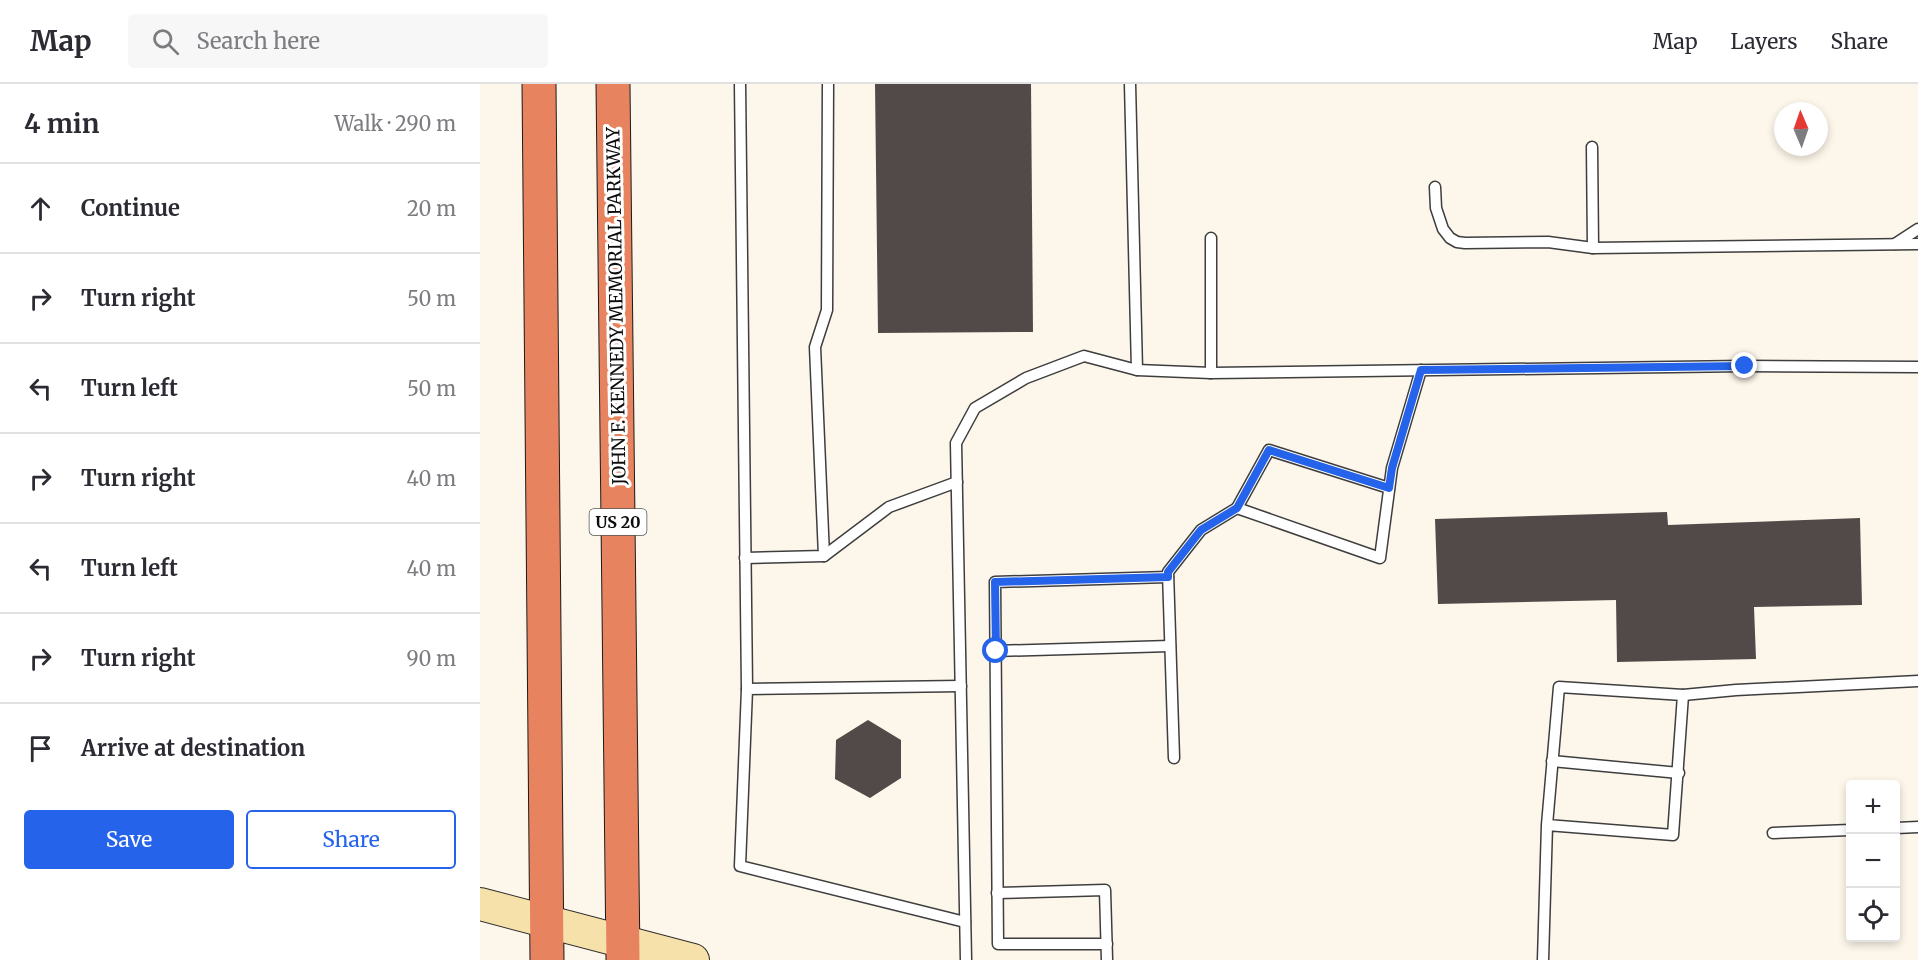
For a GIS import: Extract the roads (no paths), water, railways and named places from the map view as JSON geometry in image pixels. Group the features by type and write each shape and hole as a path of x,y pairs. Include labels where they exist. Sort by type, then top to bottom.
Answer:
{"highway":[{"path":"539,84 547,960"},
{"name":"JOHN F. KENNEDY MEMORIAL PARKWAY","path":"613,84 623,951"}],"street":[{"path":"480,904 547,922 623,951 693,960"}],"lane":[{"path":"740,84 747,689 740,866 965,921"},
{"path":"824,556 815,347 827,310 828,84"},
{"path":"1130,84 1137,370"},
{"path":"1592,147 1593,248"},
{"path":"1435,187 1436,208 1443,229 1456,242 1548,242 1593,248 1918,244"},
{"path":"1895,244 1918,229"},
{"path":"1211,238 1211,373"},
{"path":"966,960 956,443 975,408 1026,378 1084,356 1137,370 1211,373 1745,366 1918,367"},
{"path":"1237,508 1380,558 1392,468 1421,370"},
{"path":"1174,758 1168,572 1201,530 1237,508 1269,450 1389,488"},
{"path":"746,558 824,556 889,507 957,482"},
{"path":"1107,944 998,944 995,582 1168,577"},
{"path":"996,651 1170,646"},
{"path":"1543,960 1547,825 1559,687 1683,695 1918,681"},
{"path":"747,689 961,686"},
{"path":"1547,825 1673,835 1683,695"},
{"path":"1552,761 1678,773"},
{"path":"1900,828 1918,827"},
{"path":"1773,833 1846,830"},
{"path":"997,892 1105,890 1107,960"}]}
